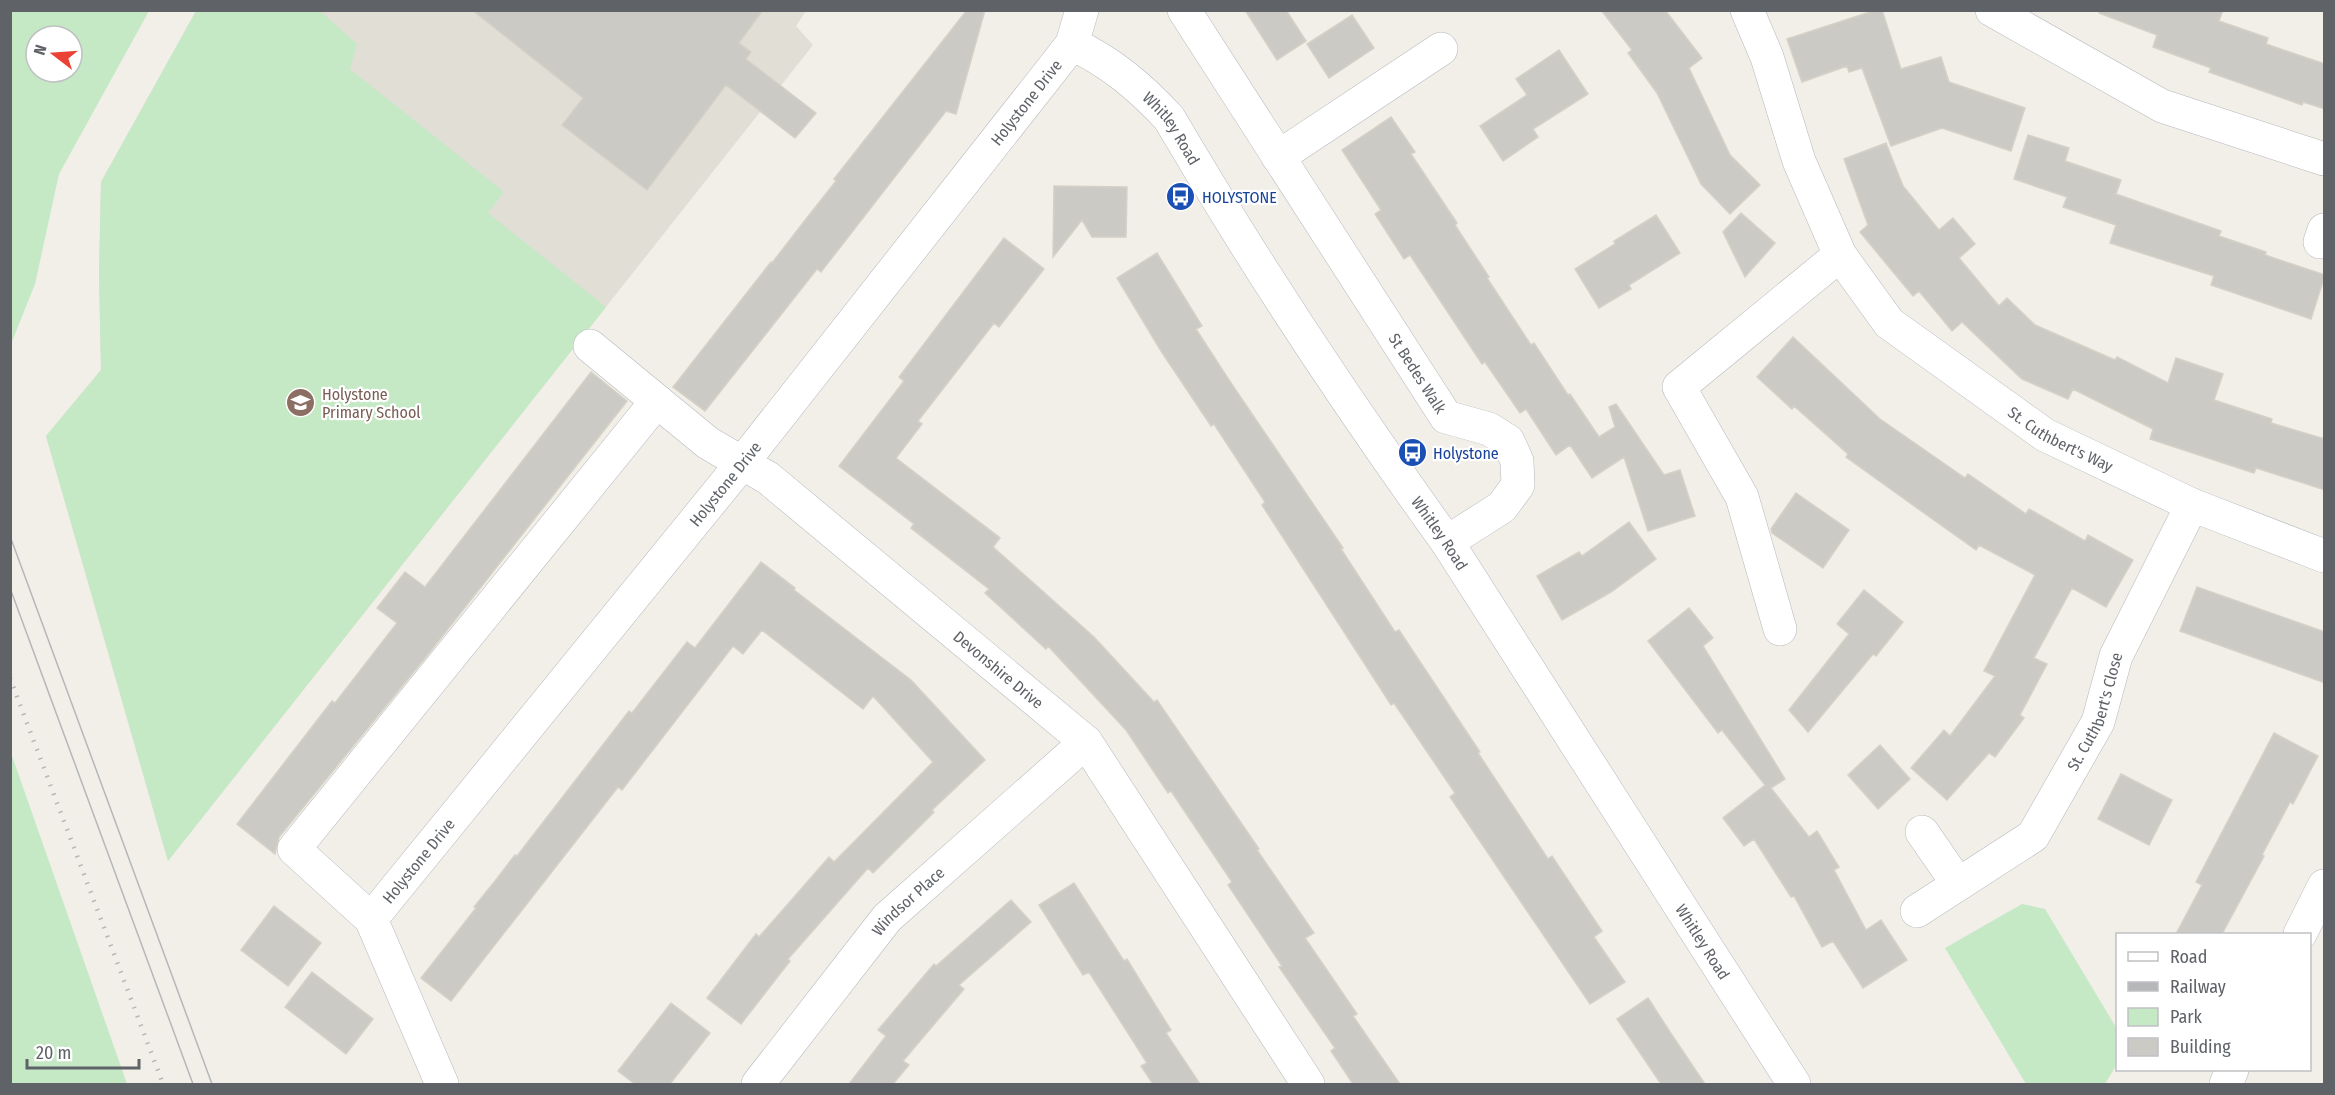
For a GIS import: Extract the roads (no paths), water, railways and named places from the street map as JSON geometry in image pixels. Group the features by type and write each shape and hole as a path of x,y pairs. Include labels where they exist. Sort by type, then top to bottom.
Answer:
{"street":[{"path":"1072,44 1082,10"},
{"name":"St Bedes Walk","path":"1184,10 1446,417 1489,429 1508,441 1517,460 1518,485 1502,507 1447,542"},
{"name":"St. Cuthbert's Way","path":"1747,10 1767,57 1799,161 1840,255 1889,323 2045,435 2192,505 2325,556"},
{"path":"1992,10 2162,106 2325,159"},
{"name":"Holystone Drive","path":"371,919 743,462 1072,44"},
{"name":"Whitley Road","path":"1072,44 1113,66 1143,90 1169,118 1299,326 1400,478 1447,542 1794,1084"},
{"path":"1278,157 1442,49"},
{"path":"1780,629 1742,497 1679,387 1840,255"},
{"name":"Devonshire Drive","path":"590,346 708,443 768,478 1086,742 1308,1084"},
{"name":"Holystone Drive","path":"442,1084 371,919 294,849 657,401"},
{"name":"St. Cuthbert's Close","path":"1917,911 2032,836 2098,722 2116,656 2192,505"},
{"name":"Windsor Place","path":"758,1084 887,918 1086,742"},
{"path":"1922,832 1958,884"},
{"path":"2301,933 2325,886"}],"tram line":[{"path":"10,536 212,1084"},
{"path":"10,588 193,1084"}],"railway":[{"path":"10,678 163,1084"}],"place":[{"name":"HOLYSTONE","path":"1181,197"},
{"name":"Holystone Primary School","path":"301,403"},
{"name":"Holystone","path":"1412,453"}]}
